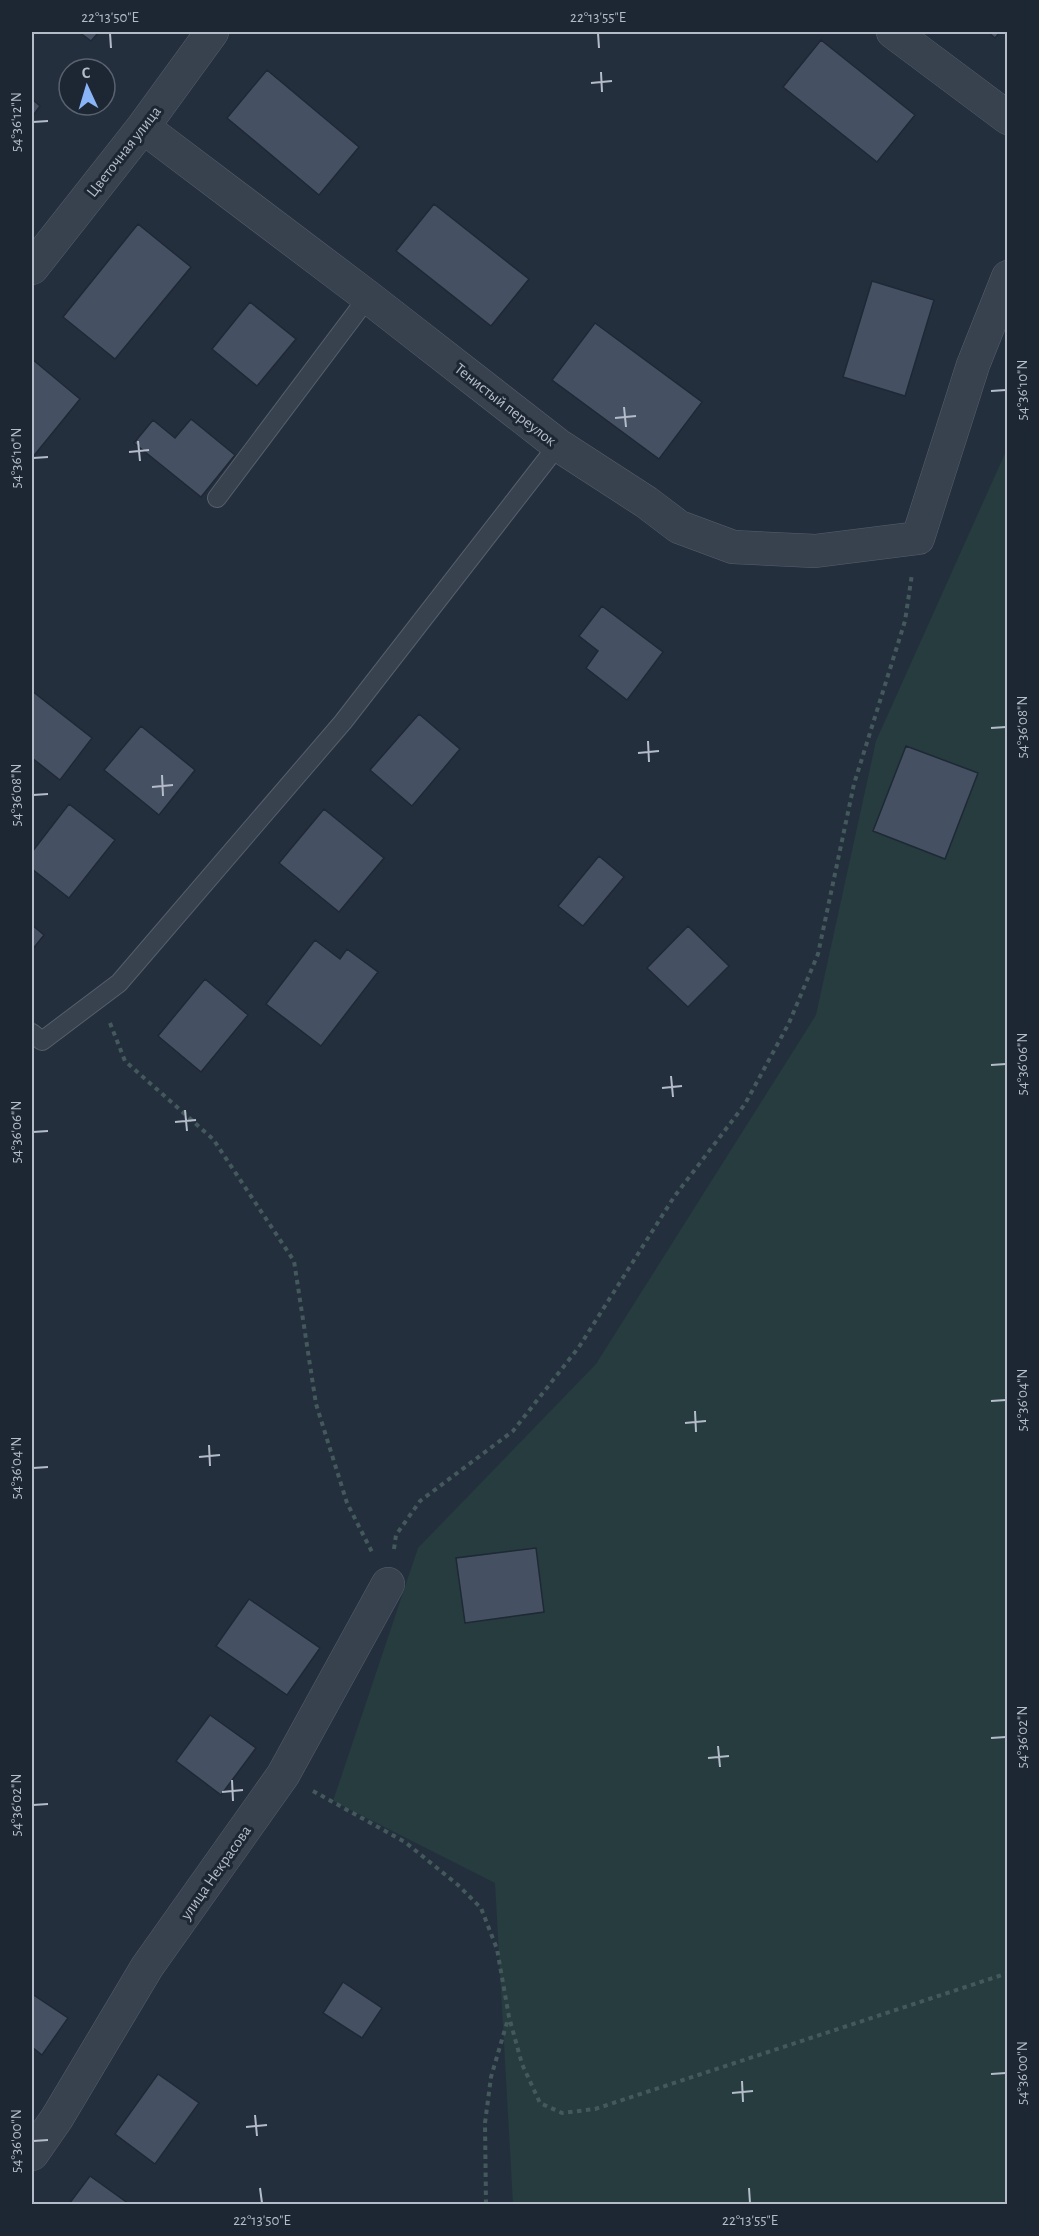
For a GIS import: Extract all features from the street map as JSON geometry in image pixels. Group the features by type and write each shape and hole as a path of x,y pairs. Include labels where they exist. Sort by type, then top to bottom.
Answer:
{"street":[{"name":"Цветочная улица","path":"32,267 143,127 212,32"},
{"path":"893,32 1008,118"},
{"name":"Тенистый переулок","path":"143,127 368,297 558,445 680,527 733,547 815,551 918,538"},
{"path":"918,538 973,365 1008,277"},
{"name":"улица Некрасова","path":"32,2154 57,2118 147,1967 284,1775 388,1584"}],"lane":[{"path":"217,498 368,297"},
{"path":"32,1033 42,1041 119,983 343,722 558,445"}],"path":[{"path":"388,1584 396,1535 420,1501 513,1431 579,1347 674,1197 745,1104 789,1023 818,954 854,784 905,621 918,538"},
{"path":"99,998 125,1061 213,1139 294,1261 316,1404 347,1503 388,1584"},
{"path":"284,1775 405,1842 458,1885 481,1908 497,1949 509,2017 522,2064 540,2103 562,2114 594,2109 1008,1973"},
{"path":"486,2205 485,2123 491,2077 509,2017"}],"green space":[{"path":"1007,449 1007,2204 513,2204 495,1883 333,1801 418,1548 596,1364 816,1015 876,741"}],"building":[{"path":"79,32 99,32 91,41"},
{"path":"988,32 1000,32 995,38"},
{"path":"821,40 915,115 877,162 783,87"},
{"path":"267,70 359,147 319,195 227,118"},
{"path":"32,99 40,106 32,117"},
{"path":"434,204 529,279 491,326 396,251"},
{"path":"138,224 191,267 115,359 63,317"},
{"path":"872,281 934,300 905,396 843,377"},
{"path":"250,302 296,339 257,386 212,349"},
{"path":"595,323 702,402 659,459 552,380"},
{"path":"32,359 80,399 32,458"},
{"path":"191,419 235,455 201,497 134,443 153,420 175,438"},
{"path":"602,606 663,652 627,700 586,668 598,651 579,636"},
{"path":"32,691 92,738 60,780 32,758"},
{"path":"419,714 460,749 412,806 370,770"},
{"path":"141,726 195,770 159,815 104,770"},
{"path":"906,746 978,773 945,859 873,831"},
{"path":"69,804 115,840 69,898 32,869 32,852"},
{"path":"324,809 384,858 339,912 279,863"},
{"path":"599,856 624,877 583,926 558,906"},
{"path":"32,925 44,935 32,950"},
{"path":"688,926 729,966 688,1007 647,968"},
{"path":"315,940 340,959 347,949 378,972 321,1046 266,1004"},
{"path":"205,979 248,1015 201,1072 158,1036"},
{"path":"536,1548 544,1612 465,1623 456,1558"},
{"path":"249,1599 320,1648 287,1695 216,1646"},
{"path":"210,1715 256,1748 221,1795 176,1761"},
{"path":"343,1982 382,2008 362,2038 323,2013"},
{"path":"32,1994 68,2018 42,2055 32,2047"},
{"path":"158,2074 199,2103 155,2164 115,2134"},
{"path":"90,2176 129,2204 69,2204"}]}
